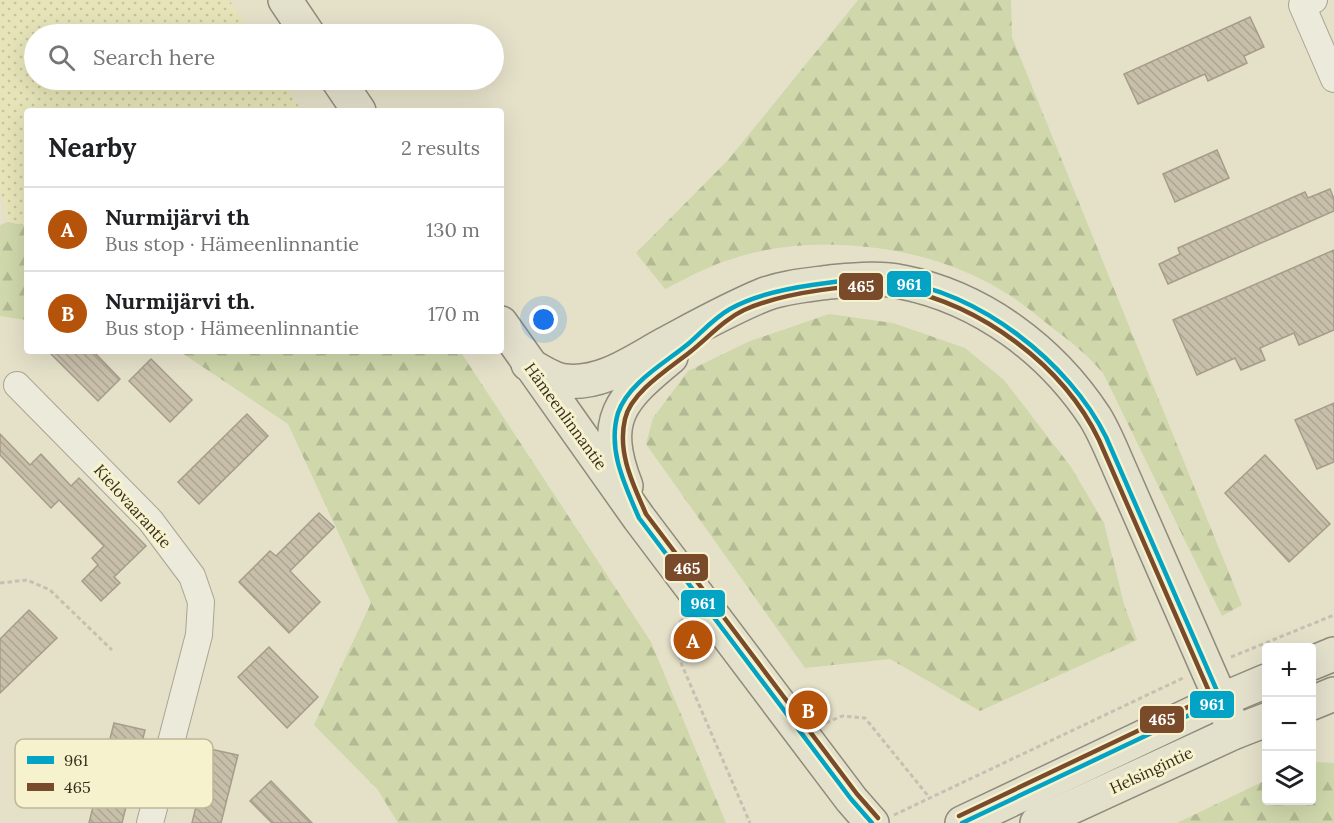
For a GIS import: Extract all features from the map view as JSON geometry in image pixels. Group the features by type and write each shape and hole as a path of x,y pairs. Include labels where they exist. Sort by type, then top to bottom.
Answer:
{"main road":[{"path":"285,0 301,24"},
{"path":"345,90 357,108"},
{"path":"528,364 562,381 585,382 612,373 729,310 766,294 810,285 852,280 901,282 944,294 980,311 1014,330 1060,373 1096,418 1235,732"},
{"path":"639,518 617,464 614,441 618,411 638,384 729,310"},
{"name":"Hämeenlinnantie","path":"504,328 639,518 691,612 802,733 851,799 881,820"},
{"path":"1316,661 1334,654"},
{"name":"Helsingintie","path":"962,823 1262,683"},
{"path":"1316,701 1334,694"},
{"name":"Helsingintie","path":"1037,823 1262,722"}],"street":[{"path":"1305,2 1334,79"},
{"name":"Kielovaarantie","path":"17,385 150,520 192,576 201,603 199,635 172,739"},
{"name":"Kielovaarantie","path":"150,823 154,808"}],"path":[{"path":"0,583 27,580 50,590 111,650"},
{"path":"691,612 693,640"},
{"path":"691,612 678,636 681,663 750,823"},
{"path":"881,820 1207,667 1334,615"},
{"path":"802,733 842,716 864,718 929,797"}],"shaded area":[{"path":"0,0 229,0 245,24 24,24 24,90 288,90 300,108 24,108 24,225 8,222 0,187"}],"green space":[{"path":"858,0 1011,0 1012,37 1242,605 1222,616 1103,373 1068,340 1001,290 940,262 870,247 833,245 764,250 714,265 665,289 636,253 728,160"},
{"path":"8,222 24,225 24,320 0,316 0,225"},
{"path":"829,314 893,323 965,348 1004,380 1071,467 1104,523 1124,604 1137,640 980,711 890,659 805,668 646,444 653,418 688,371 750,341"},
{"path":"183,354 462,354 651,642 726,823 398,823 378,790 314,725 371,603 288,424"},
{"path":"1316,762 1334,763 1334,823 1177,823 1262,782 1262,805 1316,805"}],"building":[{"path":"1250,17 1264,47 1244,56 1247,63 1208,81 1205,74 1138,104 1124,74"},
{"path":"1217,150 1229,178 1175,202 1163,174"},
{"path":"1330,189 1334,199 1334,211 1168,284 1159,264 1180,254 1178,248 1305,192 1308,198"},
{"path":"1334,250 1334,330 1299,345 1294,333 1260,348 1265,360 1241,370 1235,358 1197,375 1173,320"},
{"path":"51,354 96,354 120,379 98,401"},
{"path":"151,359 192,400 170,422 129,381"},
{"path":"1334,403 1334,462 1317,469 1295,420"},
{"path":"247,414 268,436 199,504 178,482"},
{"path":"0,434 30,465 41,454 71,486 79,478 146,546 114,577 120,583 101,601 82,581 98,565 92,558 104,546 59,500 51,508 0,455"},
{"path":"1265,455 1330,524 1289,562 1225,493"},
{"path":"319,513 334,527 290,571 320,602 289,633 239,582 270,551 276,556"},
{"path":"29,610 57,638 0,693 0,639"},
{"path":"269,647 318,697 287,728 238,677"},
{"path":"114,723 145,730 143,739 110,739"},
{"path":"213,750 238,755 221,823 192,823 196,808 213,808"},
{"path":"271,781 312,823 272,823 250,801"},
{"path":"93,808 126,808 122,823 89,823"}],"transit line":[{"name":"961","path":"872,823 851,799 639,518 619,467 615,427 623,402 638,383 724,313 749,300 780,291 832,282 874,279 926,287 957,299 988,315 1045,357 1069,382 1090,409 1106,437 1221,700 962,823"},
{"name":"465","path":"878,818 857,794 646,514 628,468 623,444 625,419 635,399 662,373 736,314 778,298 842,288 900,289 930,297 960,309 989,324 1016,342 1042,363 1064,387 1099,440 1211,696 959,816"}],"place":[{"name":"Nurmijärvi th","path":"693,640"},
{"name":"Nurmijärvi th.","path":"808,710"}]}
